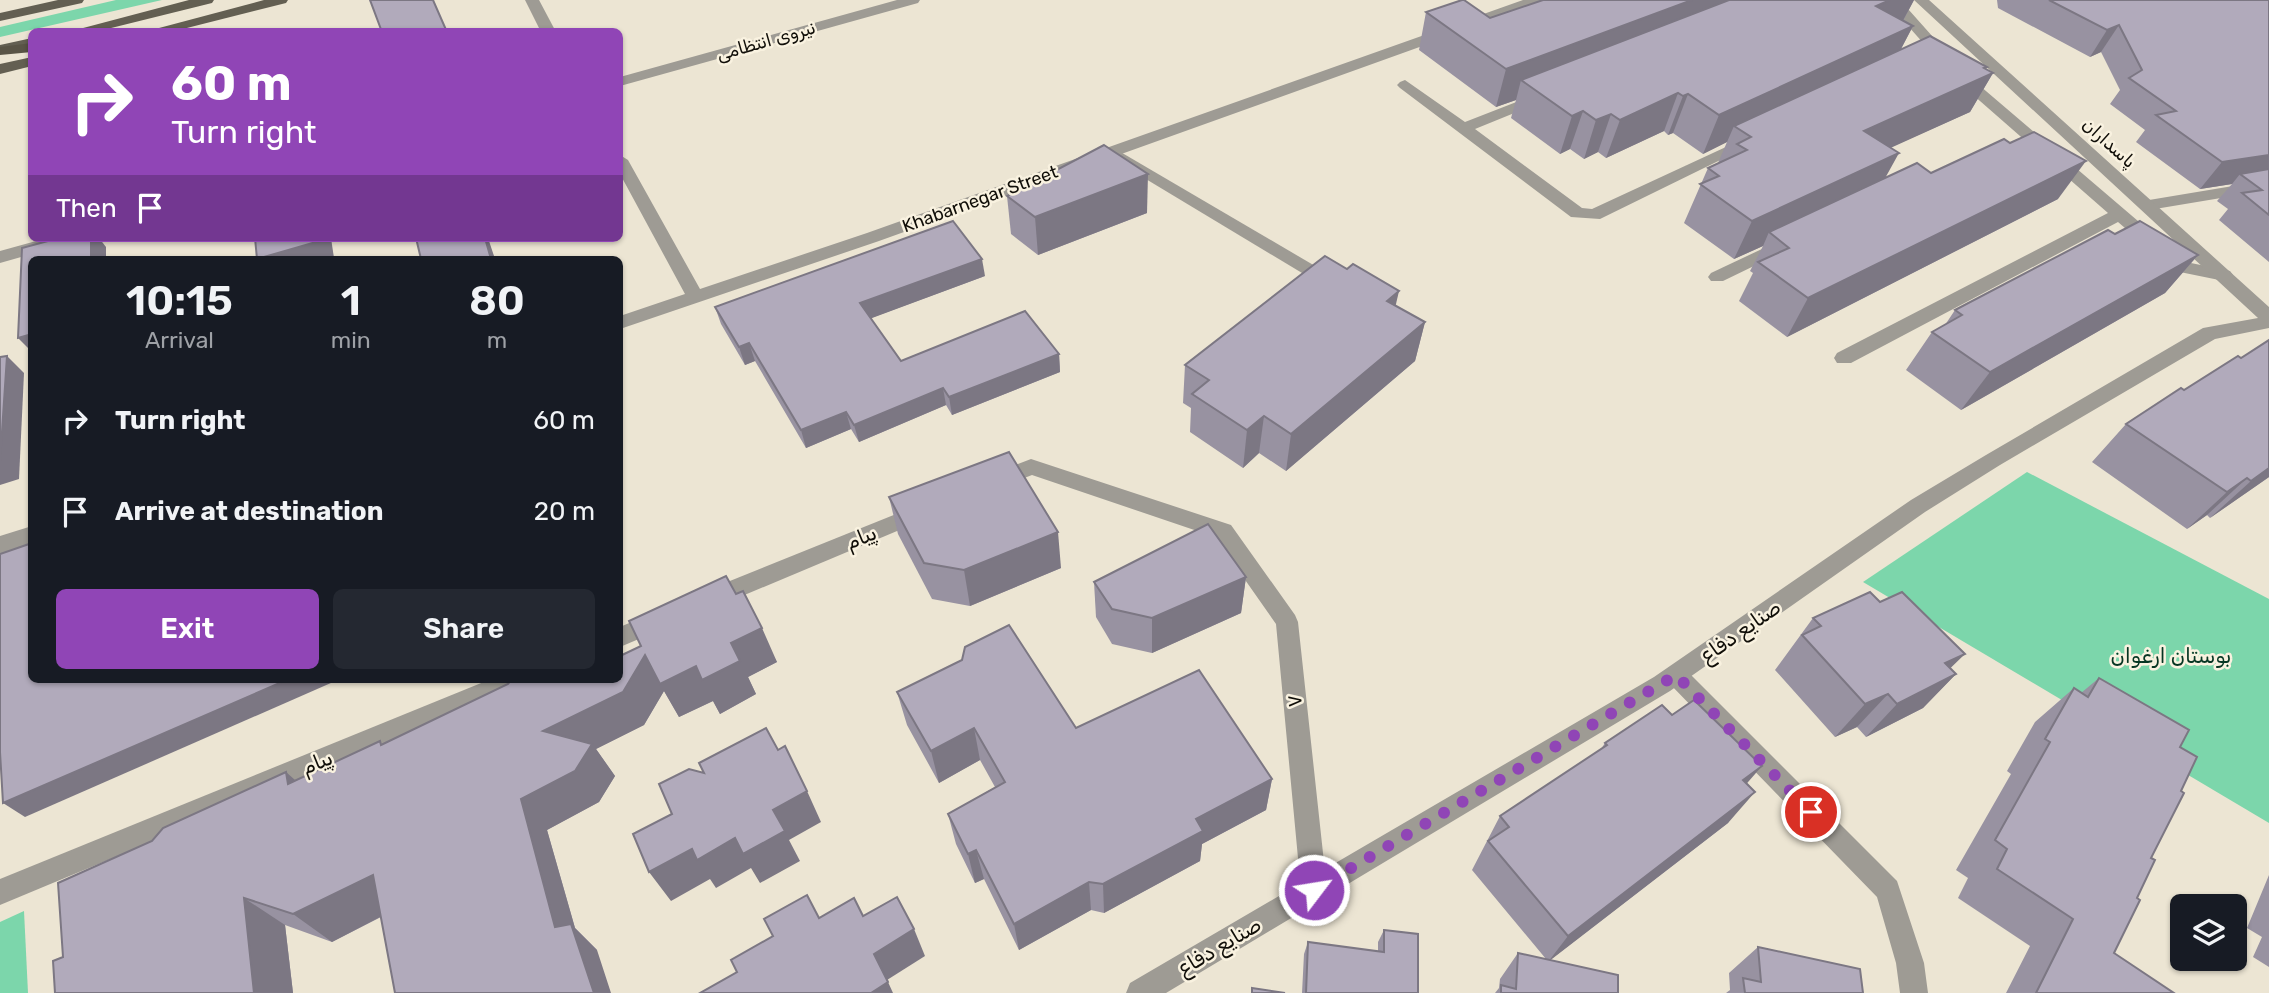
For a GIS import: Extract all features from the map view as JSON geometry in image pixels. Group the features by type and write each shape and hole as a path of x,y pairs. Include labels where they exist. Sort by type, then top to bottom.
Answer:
{"highway":[{"path":"0,50 28,45"}],"main road":[{"path":"0,18 77,0"},
{"path":"92,28 207,0"},
{"path":"167,28 281,0"},
{"path":"0,69 28,62"}],"street":[{"path":"532,0 547,28"},
{"name":"نیروی انتظامی","path":"623,81 913,0"},
{"name":"Khabarnegar Street","path":"623,322 886,233 1537,0"},
{"path":"1892,0 1932,54 1961,77 2017,134 2119,214 2180,267 2224,275"},
{"name":"پاسداران","path":"1922,0 2269,317"},
{"path":"1405,85 1577,213 1594,215 1762,135"},
{"path":"1462,128 1552,93"},
{"path":"1112,152 1349,293"},
{"path":"623,165 695,296"},
{"path":"2149,205 2269,185"},
{"path":"1844,358 2119,214"},
{"path":"1717,277 1803,236"},
{"path":"0,257 54,242"},
{"name":"صنایع دفاع","path":"1140,993 1676,675 1918,506 1993,460 2210,333 2269,322"},
{"name":"۷","path":"979,488 1031,467 1223,531 1287,622 1314,890"},
{"name":"پیام","path":"623,636 941,504"},
{"path":"0,545 28,535"},
{"path":"1676,675 1888,890 1910,963 1914,993"},
{"name":"پیام","path":"0,892 507,683"}],"green space":[{"path":"116,0 162,0 39,28 28,28 28,31 0,37 0,27"},
{"name":"بوستان ارغوان","path":"2027,472 2269,599 2269,823 1863,582"},
{"path":"24,911 28,993 0,993 0,922"}],"building":[{"path":"370,0 433,0 445,28 380,28"},
{"path":"1462,0 1490,18 1543,0 1692,0 1506,69 1426,12"},
{"path":"1729,0 1890,0 1876,6 1913,26 1719,115 1688,94 1683,96 1678,93 1620,120 1611,114 1596,120 1583,111 1572,116 1521,80"},
{"path":"2049,0 2269,0 2269,155 2222,162 2156,115 2176,111 2129,78 2142,70 2119,25 2107,30"},
{"path":"1930,36 1987,67 1984,68 1993,73 1864,131 1899,153 1752,221 1700,184 1719,176 1708,168 1747,150 1737,144 1751,137 1734,126"},
{"path":"2034,132 2086,161 1808,298 1758,262 1789,248 1769,232 1917,163 1931,173 2004,139 2010,143"},
{"path":"1104,145 1148,174 1035,217 1007,196"},
{"path":"2269,169 2269,215 2242,193 2262,190 2240,174"},
{"path":"953,221 982,259 860,303 901,361 1025,311 1059,354 949,397 943,388 854,425 846,412 801,430 749,343 739,347 715,307"},
{"path":"2140,221 2198,255 1990,372 1932,332 1962,315 1955,310 2108,230 2115,234"},
{"path":"44,242 91,242 91,256 28,256 28,335 18,338 22,248"},
{"path":"255,242 316,242 267,256 257,256"},
{"path":"417,242 486,242 490,256 420,256"},
{"path":"1325,256 1347,269 1353,264 1399,291 1387,301 1425,322 1291,434 1264,416 1247,430 1192,394 1209,380 1185,365"},
{"path":"2269,340 2269,468 2251,481 2247,478 2227,492 2126,424 2181,388 2184,390"},
{"path":"7,356 0,462 0,357"},
{"path":"1009,452 1058,532 964,570 924,563 889,497"},
{"path":"1208,524 1246,577 1152,618 1112,609 1094,582"},
{"path":"28,544 28,683 280,683 3,803 0,752 0,554"},
{"path":"726,576 736,594 743,591 762,628 731,643 740,661 702,680 696,666 660,684 645,655 623,692 543,731 592,744 575,771 521,799 555,927 571,924 594,993 395,993 373,875 293,914 244,898 254,993 55,993 53,961 63,957 58,883 152,841 163,828 286,772 288,784 380,741 381,745 509,683 623,683 623,655 641,646 629,621"},
{"path":"1870,592 1880,602 1902,592 1965,654 1945,663 1956,674 1897,704 1888,694 1865,704 1802,635 1821,626 1813,618"},
{"path":"1009,625 1076,728 1199,670 1272,779 1196,819 1203,831 1103,884 1089,882 1014,924 976,850 968,854 948,814 1005,782 974,728 931,751 897,692 962,660 965,647"},
{"path":"2099,678 2189,730 2180,747 2197,757 2181,791 2184,793 2151,858 2155,860 2137,898 2140,900 2114,953 2174,993 2036,993 2073,919 1997,869 2007,849 1995,840 2050,742 2045,739 2074,688 2088,697"},
{"path":"1694,700 1762,766 1743,780 1755,792 1568,936 1488,841 1509,827 1500,816 1662,705 1672,715"},
{"path":"766,728 778,750 785,746 807,791 773,810 785,831 743,854 735,838 697,860 692,849 649,872 633,834 672,814 659,784 689,769 704,773 699,763"},
{"path":"807,895 819,918 854,898 863,916 897,897 914,929 874,954 888,982 871,993 700,993 737,972 731,960 773,936 764,919"},
{"path":"1384,930 1418,934 1418,993 1306,993 1308,942 1384,952"},
{"path":"1758,947 1860,969 1863,993 1745,993 1743,978 1761,982"},
{"path":"1518,953 1618,975 1618,993 1501,993 1501,985 1516,989"},
{"path":"1252,988 1285,993 1252,993"}],"route":[{"path":"1314,890 1676,675 1811,812"}]}
